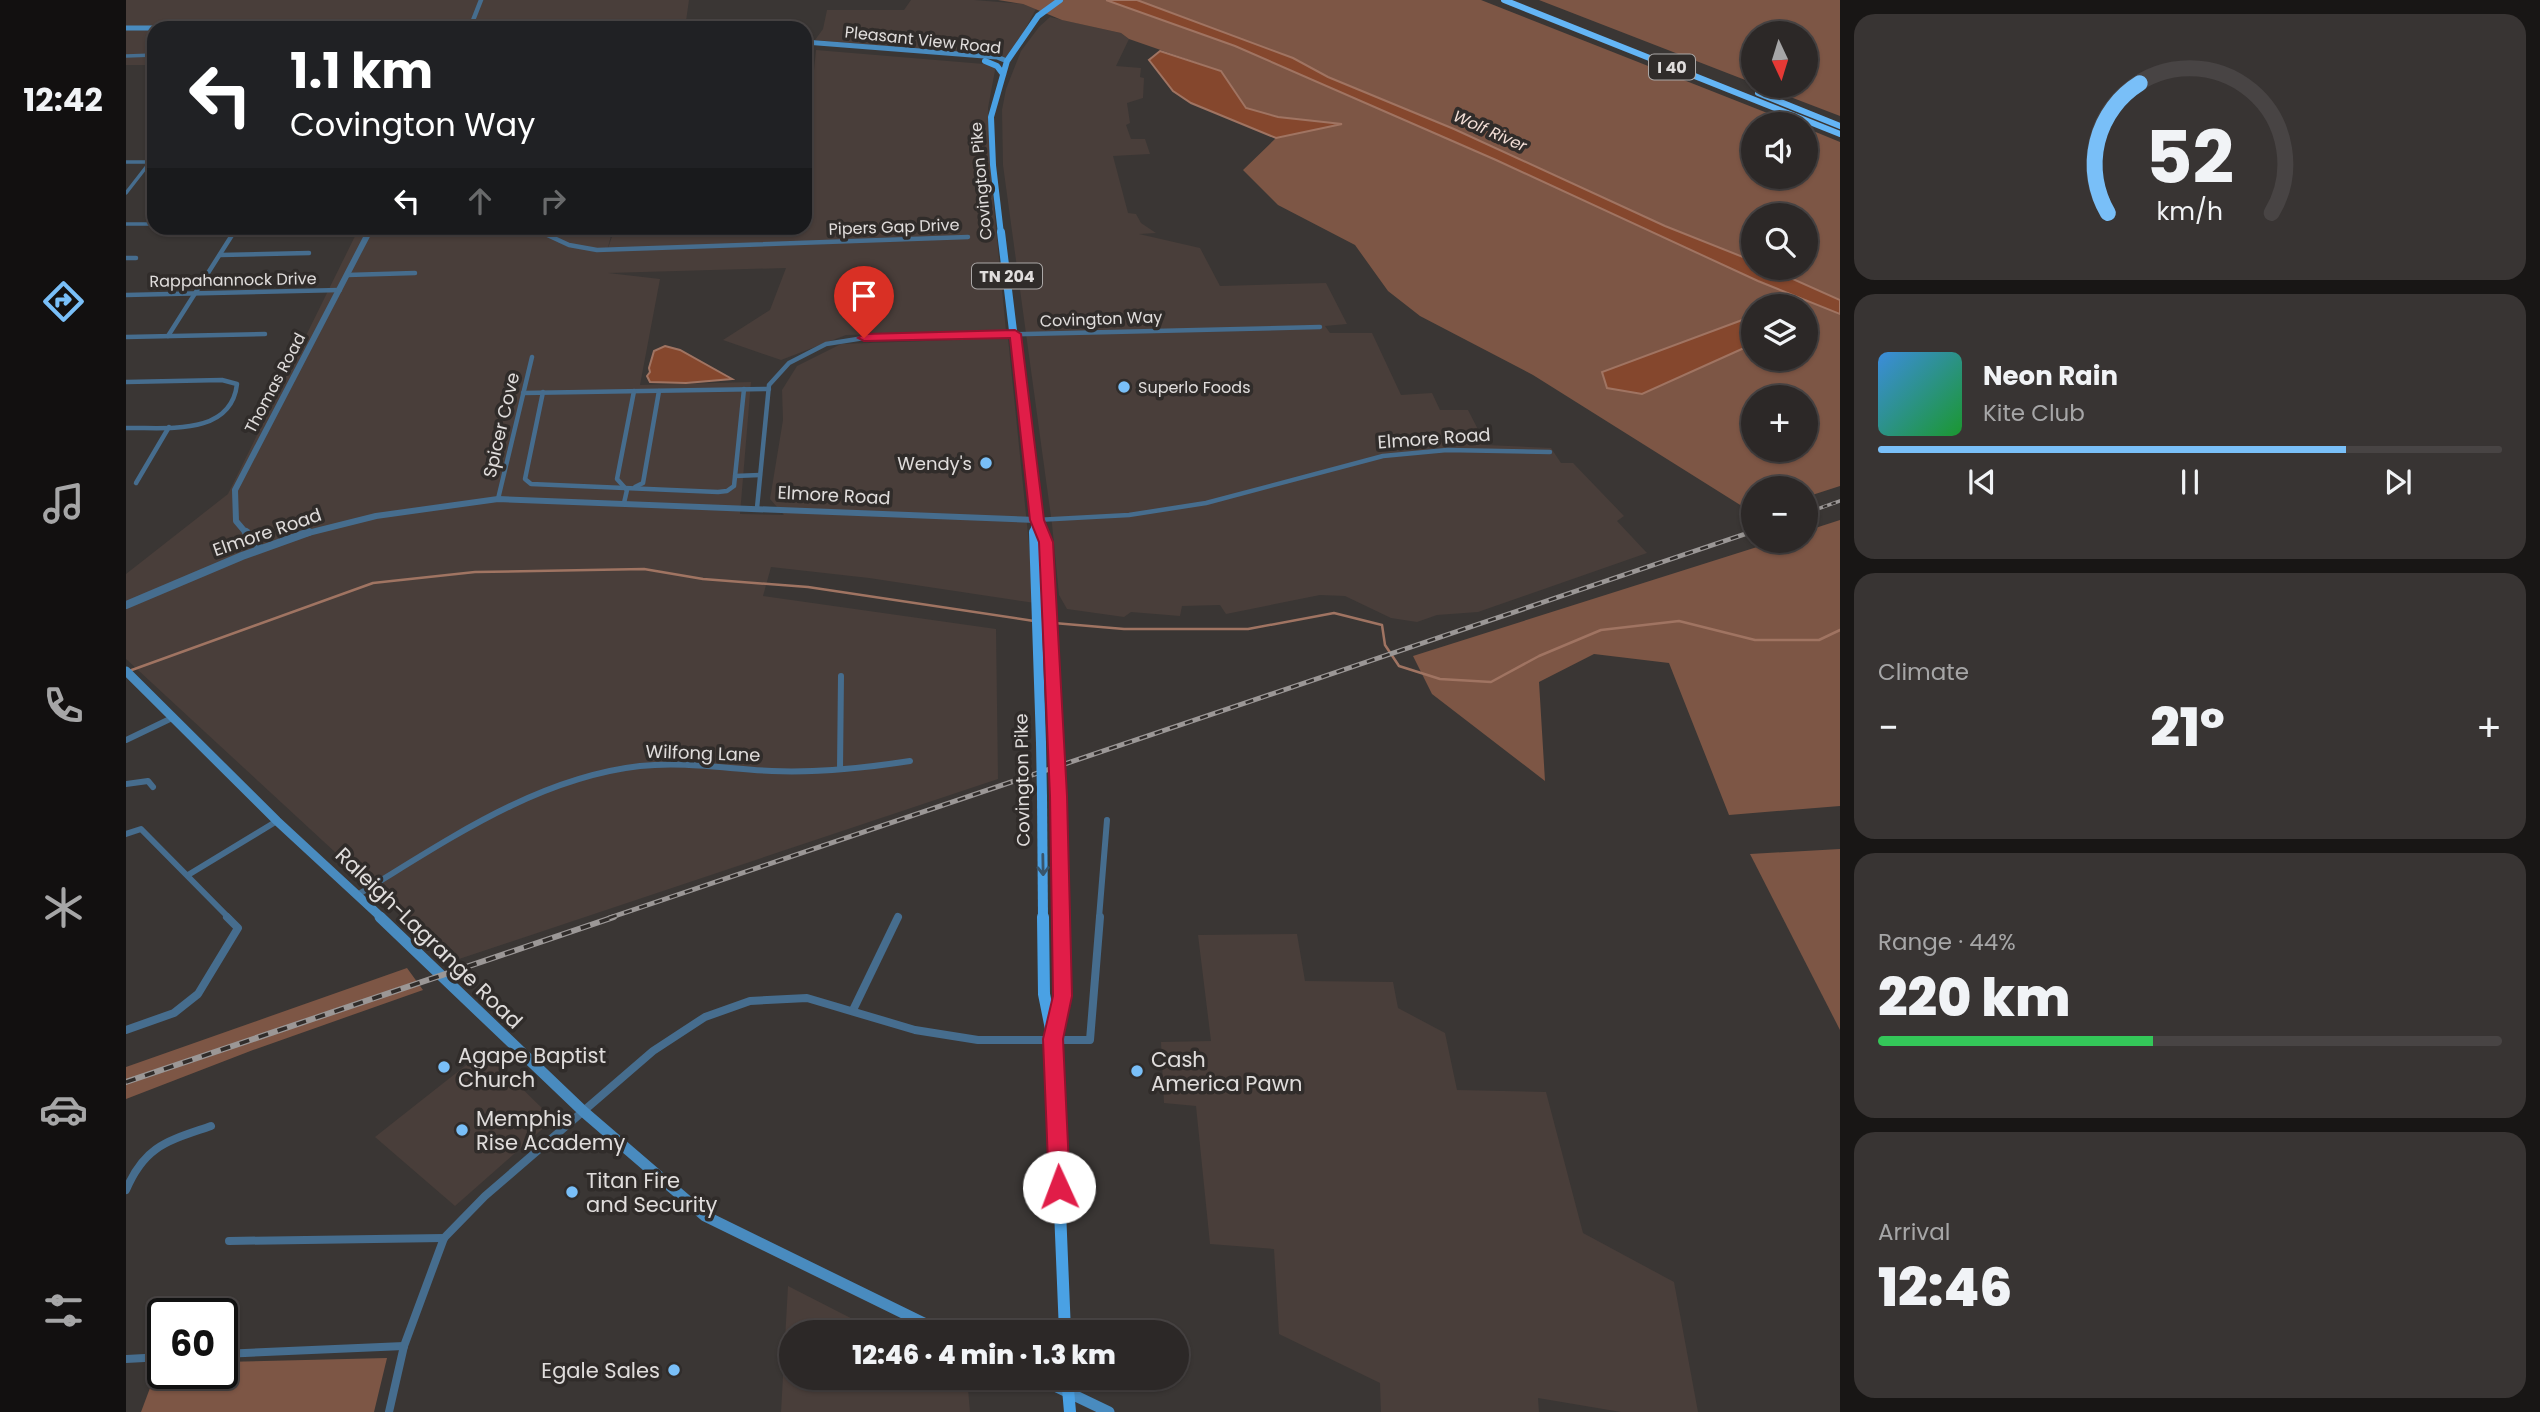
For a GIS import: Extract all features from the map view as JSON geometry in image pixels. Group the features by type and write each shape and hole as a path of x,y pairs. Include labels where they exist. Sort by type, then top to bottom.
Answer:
{"highway":[{"name":"I 40","path":"1504,0 1840,134"},
{"name":"I 40","path":"1518,0 1840,125"}],"main road":[{"name":"Covington Pike","path":"1050,0 1007,61 991,117 991,139 1037,520 1046,542 1058,796 1063,996 1053,1039"},
{"name":"Covington Pike","path":"1038,14 1046,12 1060,0"},
{"path":"126,27 147,27"},
{"name":"Pleasant View Road","path":"812,45 1007,61"},
{"name":"Pleasant View Road","path":"948,55 985,61 1007,61"},
{"path":"985,61 997,66 1003,74"},
{"name":"Covington Pike","path":"1037,520 1032,542 1041,743 1044,994 1053,1039 1065,1320"},
{"name":"Raleigh-Lagrange Road","path":"126,671 277,821 583,1112 705,1216 917,1320"},
{"path":"1062,1390 1109,1412"},
{"path":"1068,1390 1070,1412"},
{"path":"1064,1412 1068,1393"}],"street":[{"path":"473,21 481,0"},
{"path":"126,56 147,55"},
{"path":"126,162 147,160"},
{"path":"126,193 147,167"},
{"path":"126,225 147,224"},
{"path":"168,336 233,235"},
{"name":"Thomas Road","path":"260,548 236,522 235,490 367,235"},
{"name":"Pipers Gap Drive","path":"548,235 569,244 597,250 968,237"},
{"path":"220,255 309,253"},
{"path":"126,258 136,258"},
{"path":"347,275 415,273"},
{"name":"Rappahannock Drive","path":"126,295 340,290"},
{"name":"Covington Way","path":"769,389 777,374 789,363 826,344 843,340 1320,327"},
{"path":"126,337 265,334"},
{"name":"Spicer Cove","path":"498,499 532,357"},
{"path":"126,382 222,380 237,384 236,393 225,412 216,419 198,425 126,428"},
{"path":"634,487 727,491 734,486 744,389"},
{"path":"523,393 769,389 757,508"},
{"path":"624,503 625,489 617,479 634,391"},
{"path":"543,393 525,480 531,484 625,489 643,483 659,391"},
{"path":"136,483 169,427"},
{"name":"Elmore Road","path":"126,605 260,548 383,514 440,504 498,499 1037,520 1129,515 1206,503 1383,456 1447,450 1550,452"},
{"path":"735,476 760,475"},
{"path":"840,769 841,676"},
{"path":"126,740 172,718"},
{"name":"Wilfong Lane","path":"357,895 483,822 579,777 640,766 714,765 773,771 840,769 910,761"},
{"path":"126,784 148,781 153,787"},
{"path":"389,1412 404,1346 444,1238 485,1196 653,1051 705,1017 750,1001 807,998 915,1030 978,1040 1090,1040 1107,820"},
{"path":"188,875 277,821"},
{"path":"126,834 141,829 238,928 198,994 174,1013 126,1030"},
{"path":"853,1010 898,917"},
{"path":"126,1190 135,1166 151,1148 211,1126"},
{"path":"229,1241 444,1238"},
{"path":"238,1353 404,1346"},
{"path":"126,1359 147,1358"}],"shaded area":[{"path":"126,0 689,0 686,21 147,21 147,65 126,65"},
{"path":"911,0 974,0 1023,4 1036,9 1010,58 815,40 823,29 827,10 904,10"},
{"path":"998,0 1105,0 1235,46 1496,160 1741,273 1741,280 1756,280 1790,294 1741,294 1741,371 1818,371 1818,305 1840,314 1840,486 1818,493 1818,476 1741,476 1741,505 1533,375 1420,316 1388,291 1355,245 1278,205 1243,170 1276,138 1339,124 1278,117 1246,108 1221,71 1129,39 1121,33 1062,20 1023,4"},
{"path":"1106,0 1137,0 1293,58 1328,77 1454,129 1665,226 1741,256 1741,273 1496,160 1235,46"},
{"path":"1137,0 1481,0 1765,112 1741,112 1741,189 1818,189 1818,133 1840,142 1840,300 1795,280 1818,280 1818,203 1741,203 1741,256 1665,226 1454,129 1328,77 1293,58"},
{"path":"1539,0 1840,0 1840,116 1793,98 1818,98 1818,21 1741,21 1741,78"},
{"path":"1050,17 1121,33 1129,39 1116,66 1141,68 1140,77 1144,78 1143,98 1127,103 1130,123 1126,125 1131,139 1145,139 1150,154 1113,156 1128,213 1136,214 1141,223 1156,233 1139,234 1200,248 1220,286 1326,283 1347,324 1325,326 1330,333 1372,333 1401,395 1432,393 1440,410 1468,410 1486,445 1551,448 1561,463 1573,463 1624,516 1617,521 1647,553 1478,612 1437,615 1417,622 1391,618 1345,596 1320,595 1226,614 1220,605 1182,606 1180,616 1131,612 1124,617 1067,609 1059,595 1052,524 1003,165 1002,110 1006,89 1021,51"},
{"path":"816,50 996,65 988,108 1006,331 846,335 781,360 723,340 770,310 786,268 608,273 660,279 640,385 751,382 740,514 784,515 770,499 783,420 782,390 797,366 841,344 1008,338 1035,603 869,578 771,567 763,596 996,629 998,779 453,961 126,659 126,574 228,494 356,235 611,235 607,251 613,235 812,235 812,90"},
{"path":"1160,51 1221,71 1246,108 1278,117 1342,124 1276,138 1191,103 1173,91 1149,60"},
{"path":"1756,280 1795,280 1840,300 1840,314 1818,305 1818,294 1790,294"},
{"path":"1741,320 1741,349 1642,394 1607,388 1602,372"},
{"path":"665,346 680,350 732,379 686,383 650,382 647,376 654,351"},
{"path":"1840,520 1840,806 1729,815 1669,663 1594,654 1539,682 1545,781 1432,694 1413,656 1741,552 1818,553 1818,527"},
{"path":"1840,849 1840,1030 1750,854"},
{"path":"1297,934 1305,981 1393,982 1398,1008 1445,1033 1457,1090 1546,1092 1583,1233 1674,1282 1698,1412 1621,1412 1538,1398 1539,1412 1381,1412 1380,1383 1279,1334 1274,1249 1210,1244 1196,1106 1164,1103 1161,1042 1211,1041 1198,935"},
{"path":"407,968 423,990 253,1050 126,1099 126,1067"},
{"name":"Memphis Rise Academy","path":"484,1051 548,1114 548,1124 455,1206 375,1137"},
{"path":"788,1286 855,1320 786,1320"},
{"path":"387,1358 374,1412 141,1412 150,1389 238,1389 238,1362"},
{"path":"782,1390 968,1390 970,1412 781,1412"}],"waterway":[{"path":"129,671 373,583 475,572 644,569 703,579 808,587 1034,621"},
{"path":"1054,623 1124,629 1248,629 1334,613 1382,625 1385,645 1399,666 1440,679 1491,682 1539,656 1601,630 1679,621 1755,640 1819,640 1840,630"}],"railway":[{"path":"1818,509 1840,501"},
{"path":"609,918 1741,535"},
{"path":"126,1082 614,917"}],"place":[{"name":"Superlo Foods","path":"1124,387"},
{"name":"Wendy's","path":"986,463"},
{"name":"Agape Baptist Church","path":"444,1067"},
{"name":"Cash America Pawn","path":"1137,1071"},
{"name":"Memphis Rise Academy","path":"462,1130"},
{"name":"Titan Fire and Security","path":"572,1192"},
{"name":"Egale Sales","path":"674,1370"}],"route":[{"path":"864,338 1015,334 1037,520 1047,552 1058,796 1063,996 1053,1039 1059,1187"}],"water label":[{"name":"Wolf River","path":"1490,131"}]}
